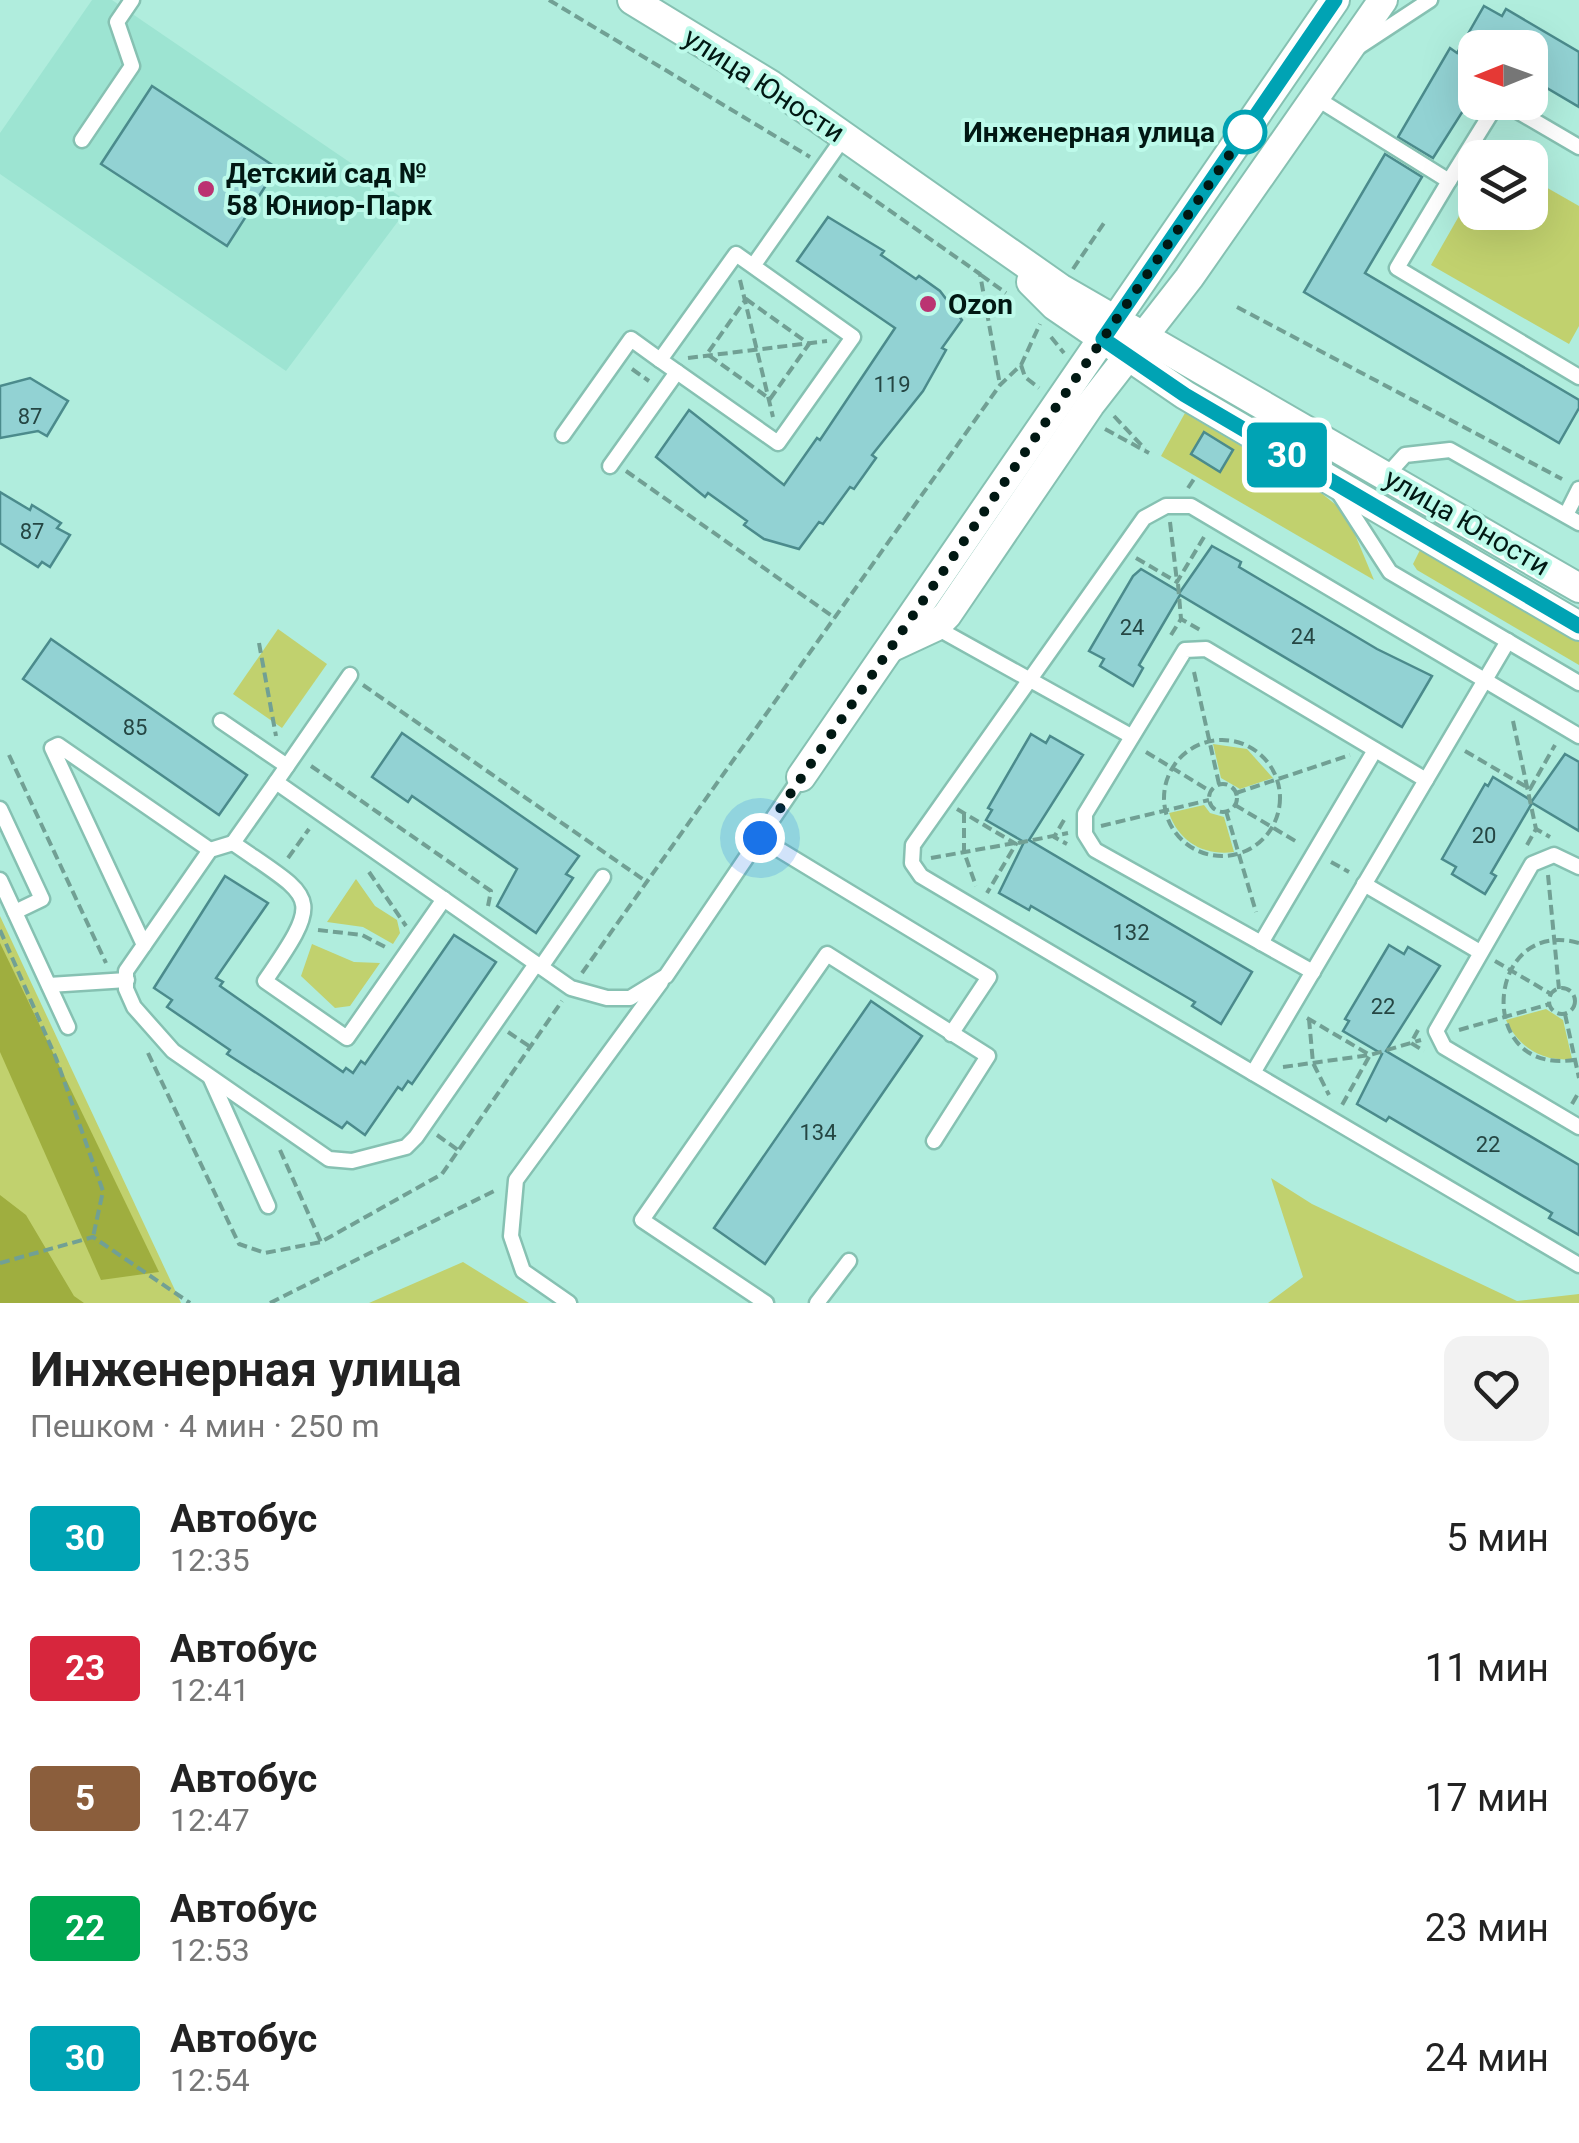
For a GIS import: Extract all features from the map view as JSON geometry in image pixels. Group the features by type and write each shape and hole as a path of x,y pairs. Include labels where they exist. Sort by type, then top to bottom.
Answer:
{"street":[{"name":"улица Юности","path":"632,0 771,85 993,242 1055,295 1136,345 1330,480 1579,626"},
{"path":"801,777 1110,329 1317,14 1335,0"},
{"path":"888,649 935,626 1383,0"},
{"name":"улица Юности","path":"1136,345 1387,475 1579,588"}],"lane":[{"path":"82,140 132,66 117,22 132,0"},
{"path":"1346,54 1430,0"},
{"path":"1316,98 1450,181"},
{"path":"1489,120 1398,268 1579,377"},
{"path":"1532,120 1579,147"},
{"path":"753,266 844,137"},
{"path":"564,435 631,339 661,361 779,442 852,338 734,256 661,361"},
{"path":"610,466 677,372"},
{"path":"1387,475 1405,455 1450,450 1573,519 1579,489"},
{"path":"1330,480 1390,572 1579,683"},
{"path":"1579,736 1191,506 1178,504 1154,510 1144,518 913,845 912,861 920,876 1579,1265"},
{"path":"935,626 1130,739"},
{"path":"1253,1073 1508,640"},
{"path":"1313,972 1096,850 1084,830 1086,814 1179,655 1188,649 1206,649 1426,780"},
{"path":"350,675 286,761 233,844 210,850 126,971 134,1007 173,1051 330,1159 384,1154 416,1138 603,876"},
{"path":"220,721 286,761"},
{"path":"144,945 52,748 58,745 210,850"},
{"path":"1262,941 1373,748"},
{"path":"569,1303 523,1271 511,1236 516,1180 666,976 801,777"},
{"path":"276,782 571,988 607,998 630,998 666,976"},
{"path":"0,809 42,899 15,912"},
{"path":"760,838 989,977 951,1034"},
{"path":"233,844 300,890 306,904 303,926 265,981 347,1038 444,899"},
{"path":"1579,867 1554,855 1537,859 1437,1024 1436,1036 1444,1047 1579,1126"},
{"path":"0,880 68,1027"},
{"path":"1364,884 1480,952"},
{"path":"766,1303 642,1220 826,954 988,1056 934,1141"},
{"path":"49,986 126,980"},
{"path":"210,1076 268,1206"},
{"path":"817,1303 848,1260"}],"path":[{"path":"548,0 811,158"},
{"path":"836,173 980,274 1000,386"},
{"path":"571,988 1000,386 1021,365 1055,295 1104,223"},
{"path":"734,256 779,442"},
{"path":"745,300 808,343"},
{"path":"709,356 745,300"},
{"path":"1237,307 1562,479"},
{"path":"661,361 852,338"},
{"path":"769,398 808,343"},
{"path":"709,356 769,398"},
{"path":"617,359 663,391"},
{"path":"1117,405 1111,413 1149,452"},
{"path":"1178,504 1170,521 1182,619 1219,784"},
{"path":"1177,582 1208,529"},
{"path":"1132,556 1177,582"},
{"path":"259,643 286,761 491,891"},
{"path":"350,675 647,882"},
{"path":"1510,707 1536,828 1518,859"},
{"path":"1530,789 1560,737"},
{"path":"1130,739 1210,791"},
{"path":"1209,741 1248,746 1270,764 1277,779 1280,804 1270,831 1238,854 1223,857 1196,850 1174,832 1165,810 1164,792 1172,768 1182,755 1209,741"},
{"path":"1236,793 1373,748"},
{"path":"1461,749 1530,789"},
{"path":"1219,784 1227,784 1236,793 1235,805 1226,811 1213,808 1208,800 1210,791 1219,784"},
{"path":"912,861 1084,830 1208,800"},
{"path":"954,807 1016,844"},
{"path":"1226,811 1262,941"},
{"path":"277,874 320,813"},
{"path":"964,813 964,852 984,898 1016,844"},
{"path":"1536,828 1554,839"},
{"path":"348,832 415,940"},
{"path":"1551,890 1559,989"},
{"path":"0,930 56,1058 104,1191 93,1236"},
{"path":"319,931 362,935 401,960"},
{"path":"1577,1059 1552,1061 1525,1049 1504,1017 1501,998 1510,970 1530,949 1555,941 1579,943"},
{"path":"1480,952 1551,994"},
{"path":"1551,994 1559,989"},
{"path":"1551,994 1550,1004 1556,1012 1564,1014 1576,1009 1577,995 1559,989"},
{"path":"1273,1068 1370,1056 1550,1004"},
{"path":"1564,1014 1579,1078"},
{"path":"1306,1018 1370,1056 1340,1108 1313,1063 1306,1018"},
{"path":"1412,1043 1420,1026"},
{"path":"1412,1043 1428,1052"},
{"path":"280,1150 321,1242"},
{"path":"270,1303 516,1180"},
{"path":"0,1263 93,1236"},
{"path":"93,1236 190,1303"}],"shaded area":[{"name":"Детский сад № 58 Юниор-Парк","path":"92,0 112,0 411,204 286,371 0,174 0,133"}],"green space":[{"path":"1548,188 1579,206 1579,326 1569,344 1431,265 1458,218 1458,230 1548,230"},
{"path":"1185,413 1320,492 1346,513 1374,580 1161,456"},
{"path":"1420,550 1431,551 1579,638 1579,665 1417,570 1413,564"},
{"path":"278,629 327,664 282,728 233,694"},
{"path":"1213,744 1247,749 1273,778 1240,789 1221,778"},
{"path":"1204,805 1210,813 1224,817 1234,852 1213,852 1194,845 1179,832 1169,813"},
{"path":"356,879 375,906 397,920 400,933 393,944 363,927 327,922"},
{"path":"0,916 181,1303 0,1303"},
{"path":"0,943 159,1272 101,1280 0,1052"},
{"path":"312,944 354,962 380,963 350,1006 335,1008 301,976"},
{"path":"1546,1009 1563,1020 1572,1059 1551,1058 1532,1051 1517,1038 1506,1020"},
{"path":"1271,1178 1312,1204 1517,1301 1579,1294 1579,1303 1268,1303 1303,1277"},
{"path":"0,1195 26,1215 74,1296 84,1303 0,1303"},
{"path":"463,1262 529,1303 369,1303"}],"building":[{"path":"1484,6 1502,16 1506,9 1542,30 1470,30"},
{"path":"1548,34 1579,52 1579,107 1548,89"},
{"path":"1450,48 1457,53 1458,119 1433,158 1398,137"},
{"path":"152,86 277,168 227,246 101,164"},
{"path":"1385,154 1422,177 1365,273 1579,400 1579,408 1559,443 1304,292"},
{"path":"828,217 884,251 881,255 916,279 919,276 940,291 962,320 942,348 946,350 923,391 872,455 876,458 854,489 850,487 799,549 764,539 744,525 747,521 708,493 705,497 656,457 689,410 784,485 817,438 820,440 895,328 797,261"},
{"path":"30,378 68,401 47,436 38,431 0,438 0,386"},
{"path":"1204,432 1233,450 1220,472 1191,454"},
{"path":"0,492 30,510 32,505 61,523 57,528 70,535 50,567 42,562 38,567 0,543"},
{"path":"1212,546 1241,562 1239,567 1377,649 1432,676 1402,727 1180,595 1139,665 1143,668 1133,686 1100,666 1104,659 1089,651 1133,576 1141,569 1180,592"},
{"path":"51,639 247,775 219,815 23,679"},
{"path":"402,733 579,856 566,874 573,878 536,933 497,906 517,869 412,796 408,802 372,777"},
{"path":"1031,734 1046,743 1050,736 1083,755 1029,840 1252,972 1221,1024 1192,1006 1195,1002 1031,906 1029,910 999,893 1024,842 986,820 992,810 988,808"},
{"path":"1565,754 1579,762 1579,831 1532,803 1491,873 1496,876 1485,894 1452,874 1456,867 1442,859 1485,784 1488,786 1493,777 1532,801"},
{"path":"225,876 268,903 216,978 223,982 220,986 343,1072 346,1068 353,1073 361,1061 365,1064 454,935 496,962 412,1084 408,1081 402,1090 398,1087 365,1135 347,1122 342,1128 227,1054 230,1050 167,1007 172,1000 154,988"},
{"path":"1389,945 1404,954 1408,947 1440,966 1386,1051 1579,1165 1579,1235 1549,1218 1552,1213 1389,1117 1386,1121 1357,1104 1382,1054 1343,1031 1349,1021 1345,1019"},
{"path":"871,1001 922,1036 765,1264 714,1228"}],"bus line":[{"name":"30","path":"1335,0 1103,339 1185,395 1579,626"}],"place":[{"name":"Инженерная улица","path":"1245,132"},
{"name":"Детский сад № 58 Юниор-Парк","path":"206,189"},
{"name":"Ozon","path":"928,304"}],"route":[{"path":"760,838 1245,132"}]}
